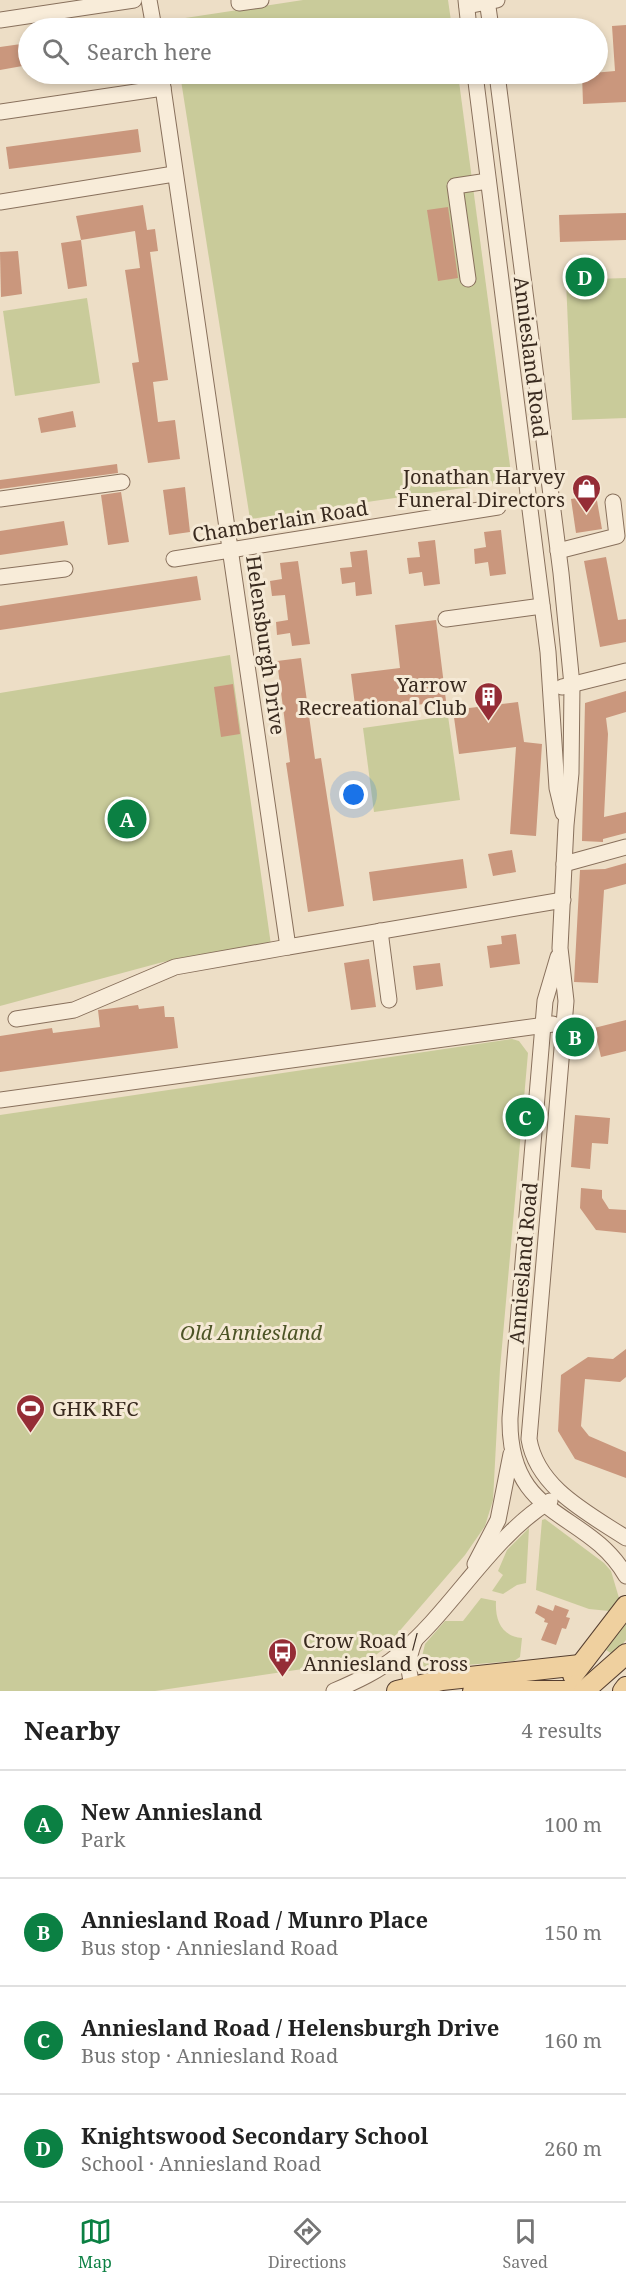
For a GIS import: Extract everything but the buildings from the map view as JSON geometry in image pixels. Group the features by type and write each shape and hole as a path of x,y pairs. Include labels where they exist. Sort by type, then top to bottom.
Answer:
{"main road":[{"path":"560,1691 626,1606"},
{"path":"473,1691 583,1691 626,1654"},
{"path":"408,1689 442,1680 580,1665"},
{"path":"623,1691 626,1687"}],"street":[{"path":"0,20 134,0"},
{"path":"149,0 152,18"},
{"path":"239,0 239,3 261,0"},
{"path":"468,18 466,3 491,1 491,18"},
{"path":"0,112 146,84"},
{"name":"Helensburgh Drive","path":"162,84 288,947"},
{"name":"Anniesland Road","path":"476,84 542,606 557,788 566,825"},
{"name":"Anniesland Road","path":"498,84 558,551 572,685 572,773 566,825 560,948 566,1001 565,1024 529,1439 535,1460 562,1494 626,1538"},
{"path":"0,202 174,174"},
{"path":"468,279 455,186 488,181"},
{"path":"0,499 122,482"},
{"path":"558,551 617,536 613,502"},
{"name":"Chamberlain Road","path":"174,559 498,507"},
{"path":"0,577 65,568"},
{"path":"446,619 542,606"},
{"path":"550,688 572,685 626,671"},
{"path":"564,864 626,847"},
{"path":"16,1019 74,1010 175,967 562,900"},
{"path":"380,931 389,1000"},
{"name":"Anniesland Road","path":"453,1597 488,1542 498,1520 512,1451 510,1418 545,1001 560,948"},
{"path":"0,1100 543,1023 565,1024"},
{"name":"Anniesland Road","path":"512,1451 522,1479 544,1505 611,1555 626,1576"},
{"path":"334,1691 374,1673 415,1640 509,1537 544,1505 562,1494"},
{"path":"604,1523 626,1525"},
{"path":"408,1689 410,1657 415,1640"}],"green space":[{"path":"303,0 448,0 451,18 185,18"},
{"path":"182,84 459,84 512,481 250,519"},
{"path":"626,278 626,418 572,420 566,280"},
{"path":"87,298 100,383 15,396 3,311"},
{"path":"230,655 271,945 163,962 0,1006 0,693"},
{"path":"448,716 460,800 374,812 363,728"},
{"name":"Old Anniesland","path":"512,1039 519,1041 528,1053 500,1369 493,1500 485,1526 465,1555 384,1649 370,1659 155,1691 0,1691 0,1115"},
{"path":"545,1519 604,1563 611,1571 619,1598 609,1611 589,1609 536,1590 542,1520"},
{"path":"529,1528 526,1583 517,1585 503,1594 492,1591 503,1575 498,1571 507,1550"},
{"path":"481,1598 496,1601 498,1621 501,1626 509,1634 522,1638 520,1657 514,1661 419,1669 425,1644 445,1621 463,1621"},
{"path":"626,1623 626,1640 614,1655 606,1650"}],"place":[{"name":"Knightswood Secondary School","path":"585,277"},
{"name":"Jonathan Harvey Funeral Directors","path":"586,514"},
{"name":"Yarrow Recreational Club","path":"488,722"},
{"name":"New Anniesland","path":"127,819"},
{"name":"Anniesland Road / Munro Place","path":"575,1037"},
{"name":"Anniesland Road / Helensburgh Drive","path":"525,1117"},
{"name":"GHK RFC","path":"31,1434"},
{"name":"Crow Road / Anniesland Cross","path":"282,1678"}]}
